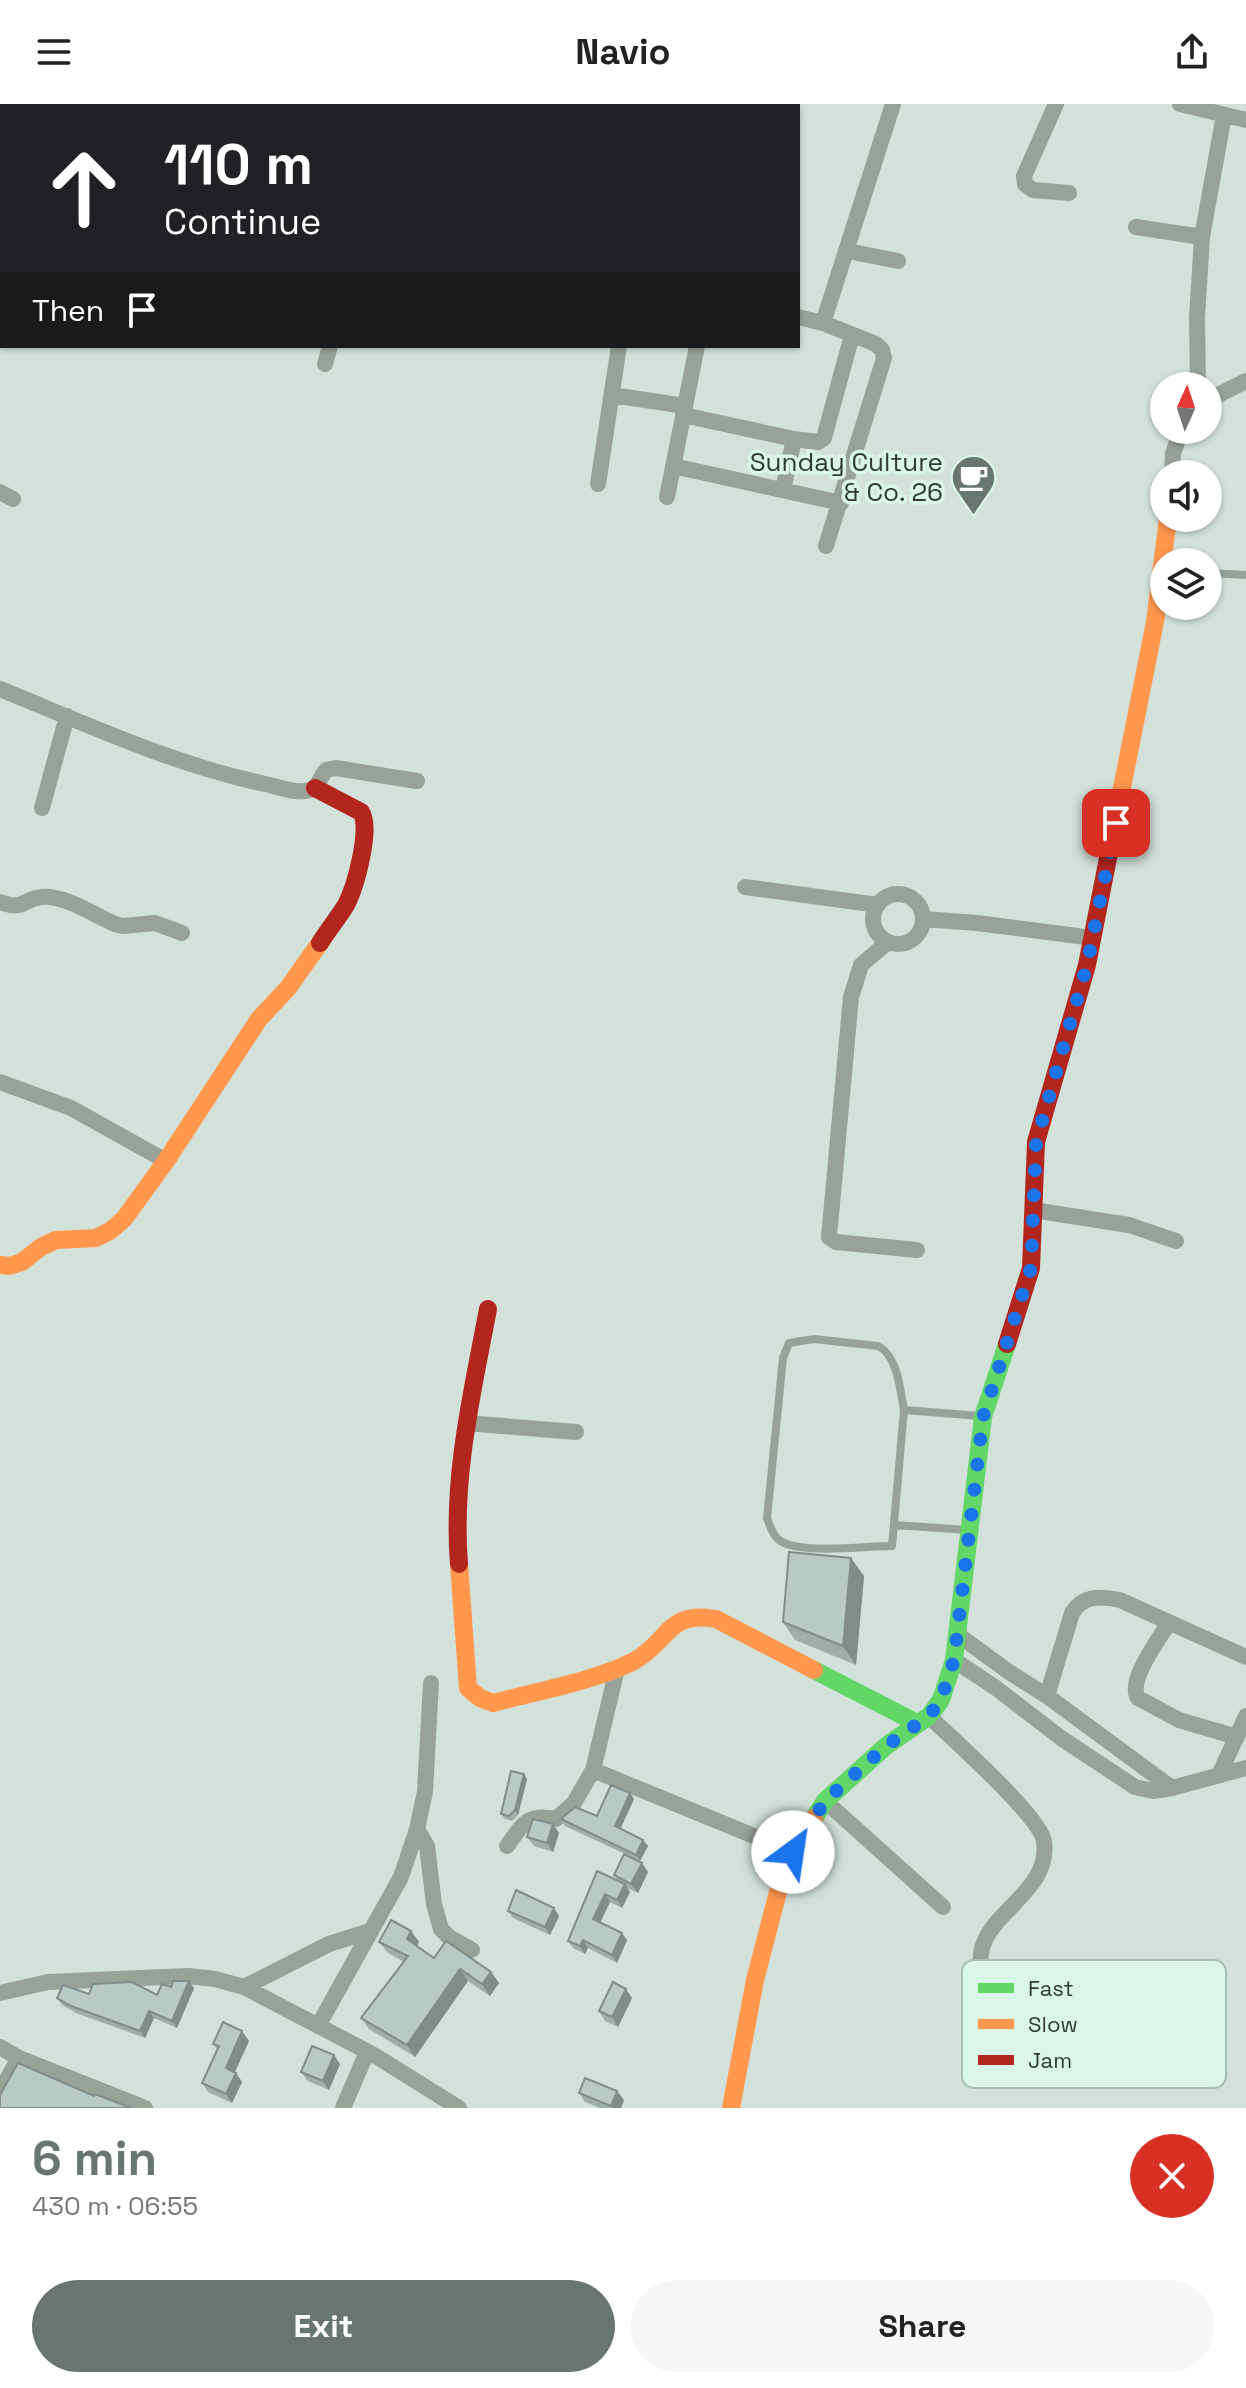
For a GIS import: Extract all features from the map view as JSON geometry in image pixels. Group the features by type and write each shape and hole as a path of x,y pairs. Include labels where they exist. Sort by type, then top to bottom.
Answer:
{"street":[{"path":"823,323 893,104"},
{"path":"1056,104 1024,176 1025,184 1033,190 1069,193"},
{"path":"1180,104 1246,120"},
{"path":"1198,372 1197,318 1202,237 1224,115"},
{"path":"1136,227 1202,237"},
{"path":"848,251 898,261"},
{"path":"800,317 876,344 884,358 826,546"},
{"path":"612,395 794,439 818,442 824,438 852,335"},
{"path":"325,364 329,348"},
{"path":"598,484 619,348"},
{"path":"667,497 697,348"},
{"path":"1222,393 1246,381"},
{"path":"783,490 794,439"},
{"path":"673,466 841,503"},
{"path":"731,2108 755,1980 778,1892 793,1852 825,1801 886,1746 923,1720 941,1700 954,1660 983,1417 1031,1268 1036,1142 1093,938 1155,620"},
{"path":"0,689 219,775 292,790 315,788 361,812 366,819 365,840 347,903 288,988 259,1019 124,1219 96,1238 56,1240 22,1262 0,1265"},
{"path":"42,808 67,716"},
{"path":"315,788 326,770 336,768 417,781"},
{"path":"745,887 878,905"},
{"path":"903,895 919,906 923,919 919,933 896,944 888,942 876,930 874,921 878,905 889,896 903,895"},
{"path":"0,902 17,907 45,897 115,924 155,923 182,933"},
{"path":"923,919 1093,938"},
{"path":"888,942 861,965 851,997 829,1237 836,1242 917,1250"},
{"path":"0,1082 98,1121 166,1161"},
{"path":"1033,1210 1119,1223 1176,1241"},
{"path":"488,1309 461,1450 456,1528 468,1688 480,1698 493,1703 617,1669 638,1659 677,1621 700,1616 716,1619 923,1720 1032,1818 1044,1840 1041,1869 1018,1900 987,1933 980,1960"},
{"path":"466,1423 576,1432"},
{"path":"1047,1696 1072,1613 1079,1603 1108,1598 1246,1657"},
{"path":"1169,1622 1136,1679 1135,1693 1138,1698 1179,1720 1237,1737"},
{"path":"957,1634 1172,1788"},
{"path":"954,1660 1135,1787 1153,1791 1236,1774 1237,1737 1246,1716"},
{"path":"507,1846 526,1821 540,1815 556,1819 574,1803 593,1770 617,1669"},
{"path":"318,2026 401,1877 417,1829 425,1792 431,1683"},
{"path":"1061,1738 1076,1717"},
{"path":"1099,1763 1112,1744"},
{"path":"593,1770 793,1852"},
{"path":"825,1801 943,1907"},
{"path":"417,1829 427,1846 434,1904 441,1929 472,1950"},
{"path":"244,1987 329,1944 370,1931"},
{"path":"0,1993 48,1982 188,1976 215,1979 244,1987 318,2026 459,2108"},
{"path":"0,2047 19,2058 145,2108"},
{"path":"343,2108 367,2052"},
{"path":"0,2092 19,2058"}],"lane":[{"path":"1222,574 1246,575"},
{"path":"814,1339 878,1346 885,1349 891,1358 904,1410 894,1525 892,1546 805,1547 782,1542 775,1535 767,1518 785,1350 789,1343 814,1339"},
{"path":"904,1410 983,1417"},
{"path":"894,1525 969,1530"}],"building":[{"path":"789,1552 851,1558 843,1646 783,1622"},
{"path":"511,1771 524,1774 515,1810 509,1816 501,1814"},
{"path":"611,1785 630,1793 615,1826 643,1840 636,1855 561,1819 575,1807 597,1816"},
{"path":"533,1819 553,1824 547,1843 527,1837"},
{"path":"624,1854 642,1863 631,1884 614,1875"},
{"path":"597,1871 625,1884 617,1900 605,1894 593,1919 622,1933 612,1955 583,1940 580,1946 568,1941"},
{"path":"516,1890 554,1908 545,1927 508,1911"},
{"path":"391,1920 411,1931 407,1939 434,1958 446,1941 491,1972 482,1984 460,1969 407,2045 361,2018 408,1956 379,1942"},
{"path":"173,1981 189,1981 172,2021 149,2011 140,2031 57,1998 63,1985 89,1994 93,1984 132,1982 157,1995 162,1984 171,1987"},
{"path":"613,1982 626,1989 612,2017 599,2011"},
{"path":"223,2022 242,2031 226,2068 236,2073 226,2094 202,2083 219,2046 213,2044"},
{"path":"312,2046 334,2055 323,2081 301,2072"},
{"path":"18,2063 94,2096 131,2108 0,2108 0,2095"},
{"path":"585,2078 617,2091 611,2106 579,2093"}],"traffic: fast":[{"path":"814,1818 825,1801 886,1746 929,1716 941,1700 954,1660 983,1417 1007,1344"},
{"path":"814,1670 917,1723"}],"traffic: slow":[{"path":"1110,848 1155,622 1166,532"},
{"path":"0,1265 22,1262 56,1240 96,1238 124,1219 259,1019 288,988 320,943"},
{"path":"459,1564 468,1688 480,1698 493,1703 619,1668 646,1653 678,1623 700,1617 716,1619 814,1670"},
{"path":"731,2108 755,1980 778,1892 793,1852 814,1818"}],"traffic: jam":[{"path":"315,788 361,812 365,831 350,897 320,943"},
{"path":"1007,1344 1031,1268 1036,1142 1087,965 1110,848"},
{"path":"459,1564 461,1467 488,1309"}],"place":[{"name":"Sunday Culture & Co. 26","path":"974,516"}],"route":[{"path":"793,1852 825,1801 886,1746 929,1716 941,1700 954,1660 983,1417 1031,1268 1036,1142 1087,965 1116,823"}]}
